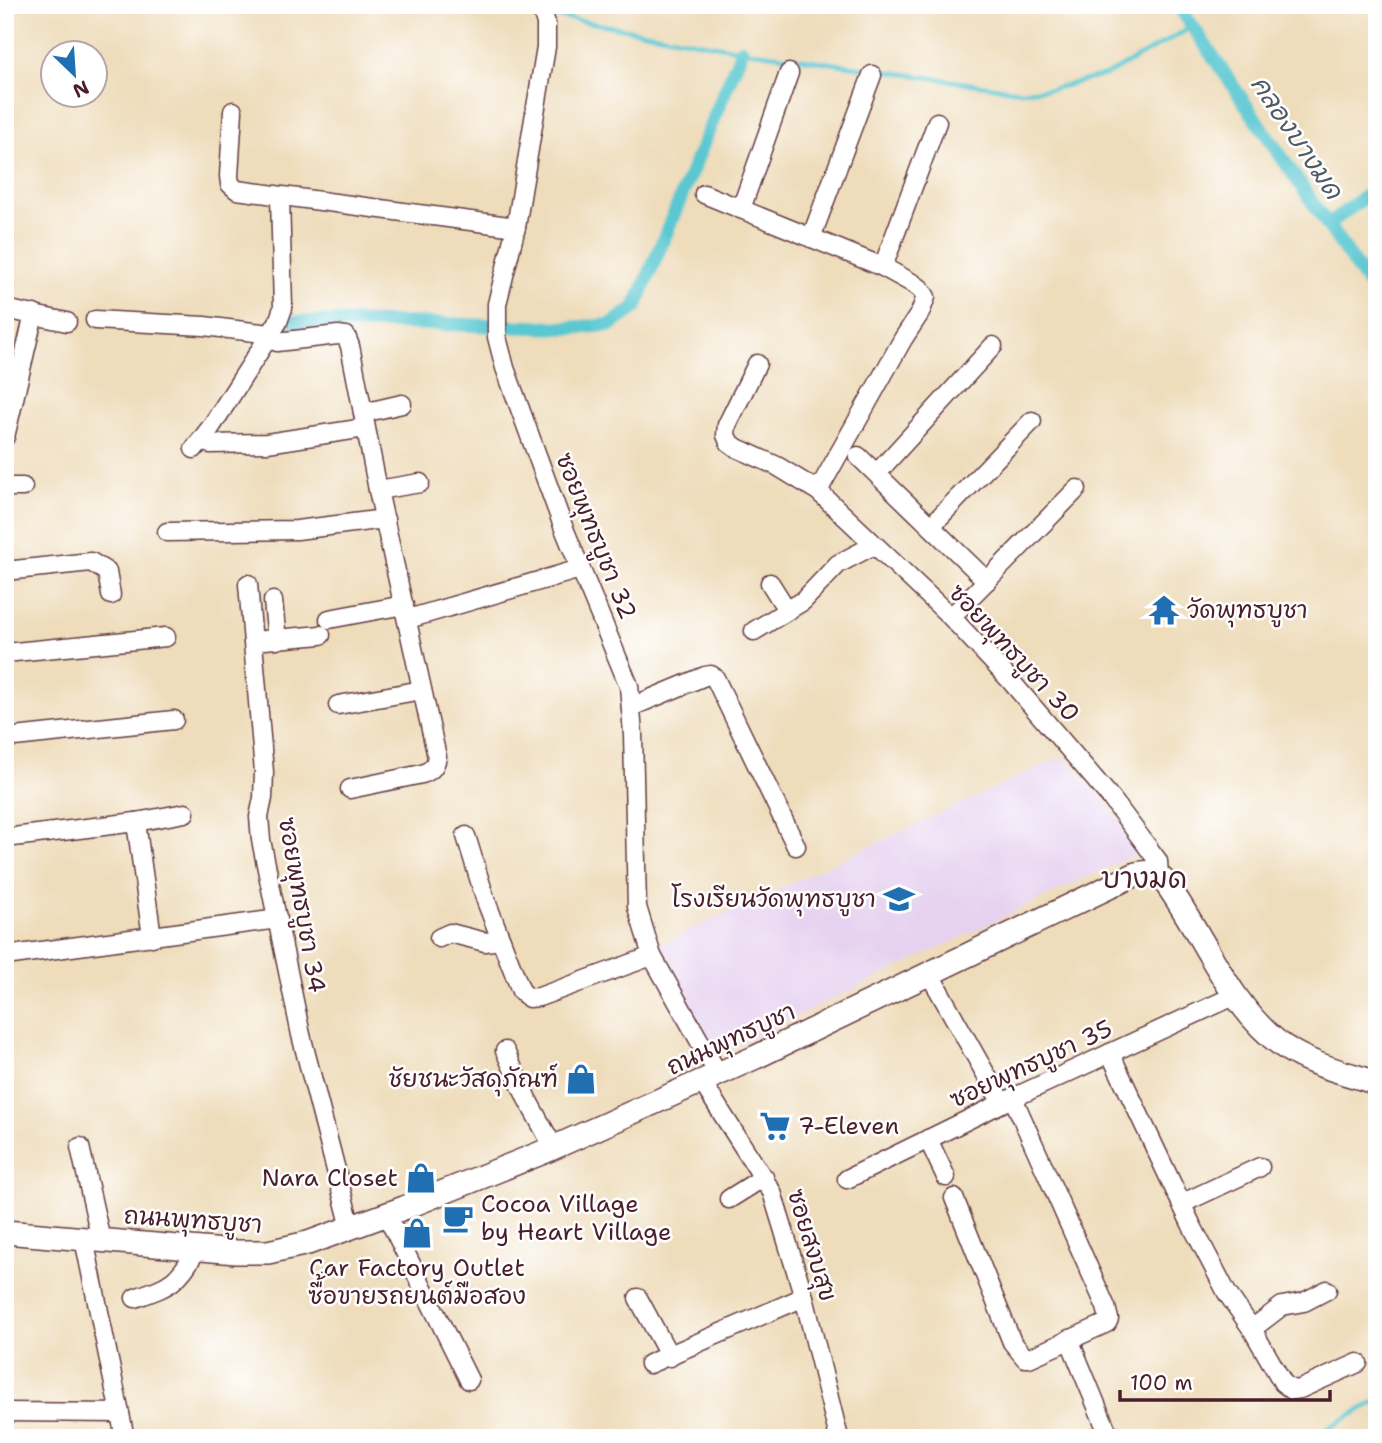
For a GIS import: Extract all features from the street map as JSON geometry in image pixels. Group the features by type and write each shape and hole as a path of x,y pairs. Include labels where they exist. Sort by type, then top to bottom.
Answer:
{"main road":[{"name":"ถนนพุทธบูชา","path":"5,1232 197,1249 268,1252 307,1243 554,1147 710,1078 1136,874 1154,872 1158,868"},
{"path":"1158,868 1254,1021 1283,1046 1320,1064 1376,1082"}],"street":[{"name":"ซอยพุทธบูชา 32","path":"540,5 546,23 546,47 516,227 497,304 496,328 505,368 580,569 629,686 637,907 652,956 710,1078"},
{"path":"741,209 789,73"},
{"path":"811,238 872,75"},
{"path":"233,111 230,184 237,190 516,227"},
{"path":"883,267 937,122"},
{"path":"704,194 883,267 914,284 926,297 920,313 818,491"},
{"path":"280,196 283,308 274,338 211,427 202,447 267,443 364,420 402,404"},
{"path":"5,309 67,321"},
{"path":"5,437 34,314"},
{"path":"95,320 204,326 274,338 346,336 437,757 430,771 422,774 350,789"},
{"path":"877,473 993,346"},
{"name":"ซอยพุทธบูชา 30","path":"757,364 727,425 726,435 729,442 777,466 818,491 951,617 1009,679 1111,798 1158,868"},
{"path":"931,526 1032,421"},
{"path":"858,456 987,581"},
{"path":"378,490 420,483"},
{"path":"951,617 1077,489"},
{"path":"167,531 297,530 385,519"},
{"path":"754,631 803,601 838,564 874,545"},
{"path":"5,571 91,562 107,572 111,595"},
{"path":"253,641 277,640 325,627 406,612 580,569"},
{"path":"770,583 787,610"},
{"name":"ซอยพุทธบูชา 34","path":"248,584 264,772 259,817 301,1035 351,1228"},
{"path":"273,601 277,640"},
{"path":"5,653 166,637"},
{"path":"631,707 705,676 711,675 715,678 796,846"},
{"path":"338,705 422,690"},
{"path":"5,738 174,720"},
{"path":"5,838 186,813"},
{"path":"136,822 152,937"},
{"path":"466,836 501,940 521,992 528,998 539,997 652,956"},
{"path":"5,956 278,919"},
{"path":"439,938 450,933 485,942 501,940"},
{"path":"929,973 1008,1100 1109,1315 1107,1323 1029,1358 1024,1357 1012,1342 954,1198"},
{"name":"ซอยพุทธบูชา 35","path":"847,1179 1008,1100 1236,995"},
{"path":"505,1051 527,1099 554,1147"},
{"path":"1110,1053 1181,1204 1227,1293 1252,1329 1283,1383 1292,1390 1300,1389 1358,1363"},
{"name":"ซอยสงบสุข","path":"710,1078 772,1192 804,1297 839,1438"},
{"path":"929,1139 946,1177"},
{"path":"80,1147 92,1240 125,1438"},
{"path":"1181,1204 1260,1167"},
{"path":"729,1199 764,1177"},
{"path":"386,1214 469,1380"},
{"path":"135,1298 166,1287 176,1280 197,1249"},
{"path":"1252,1329 1282,1306 1304,1302 1327,1290"},
{"path":"638,1297 670,1357"},
{"path":"649,1364 804,1297"},
{"path":"1069,1339 1110,1438"},
{"path":"5,1412 120,1413"}],"shaded area":[{"name":"โรงเรียนวัดพุทธบูชา","path":"1063,756 1107,804 1143,850 712,1057 652,948"}],"waterway":[{"path":"496,5 537,13"},
{"name":"คลองบางมด","path":"1178,5 1377,297"},
{"path":"549,15 742,50 1020,91 1052,89 1106,75 1192,27"},
{"path":"288,322 567,328 610,325 635,308 742,50"},
{"path":"1327,225 1377,188"},
{"path":"1310,1438 1377,1401"}],"place":[{"name":"วัดพุทธบูชา","path":"1164,610"},
{"name":"โรงเรียนวัดพุทธบูชา","path":"899,899"},
{"name":"ชัยชนะวัสดุภัณฑ์","path":"581,1079"},
{"name":"7-Eleven","path":"775,1126"},
{"name":"Nara Closet","path":"421,1178"},
{"name":"Cocoa Village by Heart Village","path":"458,1218"},
{"name":"Car Factory Outlet ซื้อขายรถยนต์มือสอง","path":"417,1233"}],"district":[{"name":"บางมด","path":"1144,878"}]}
